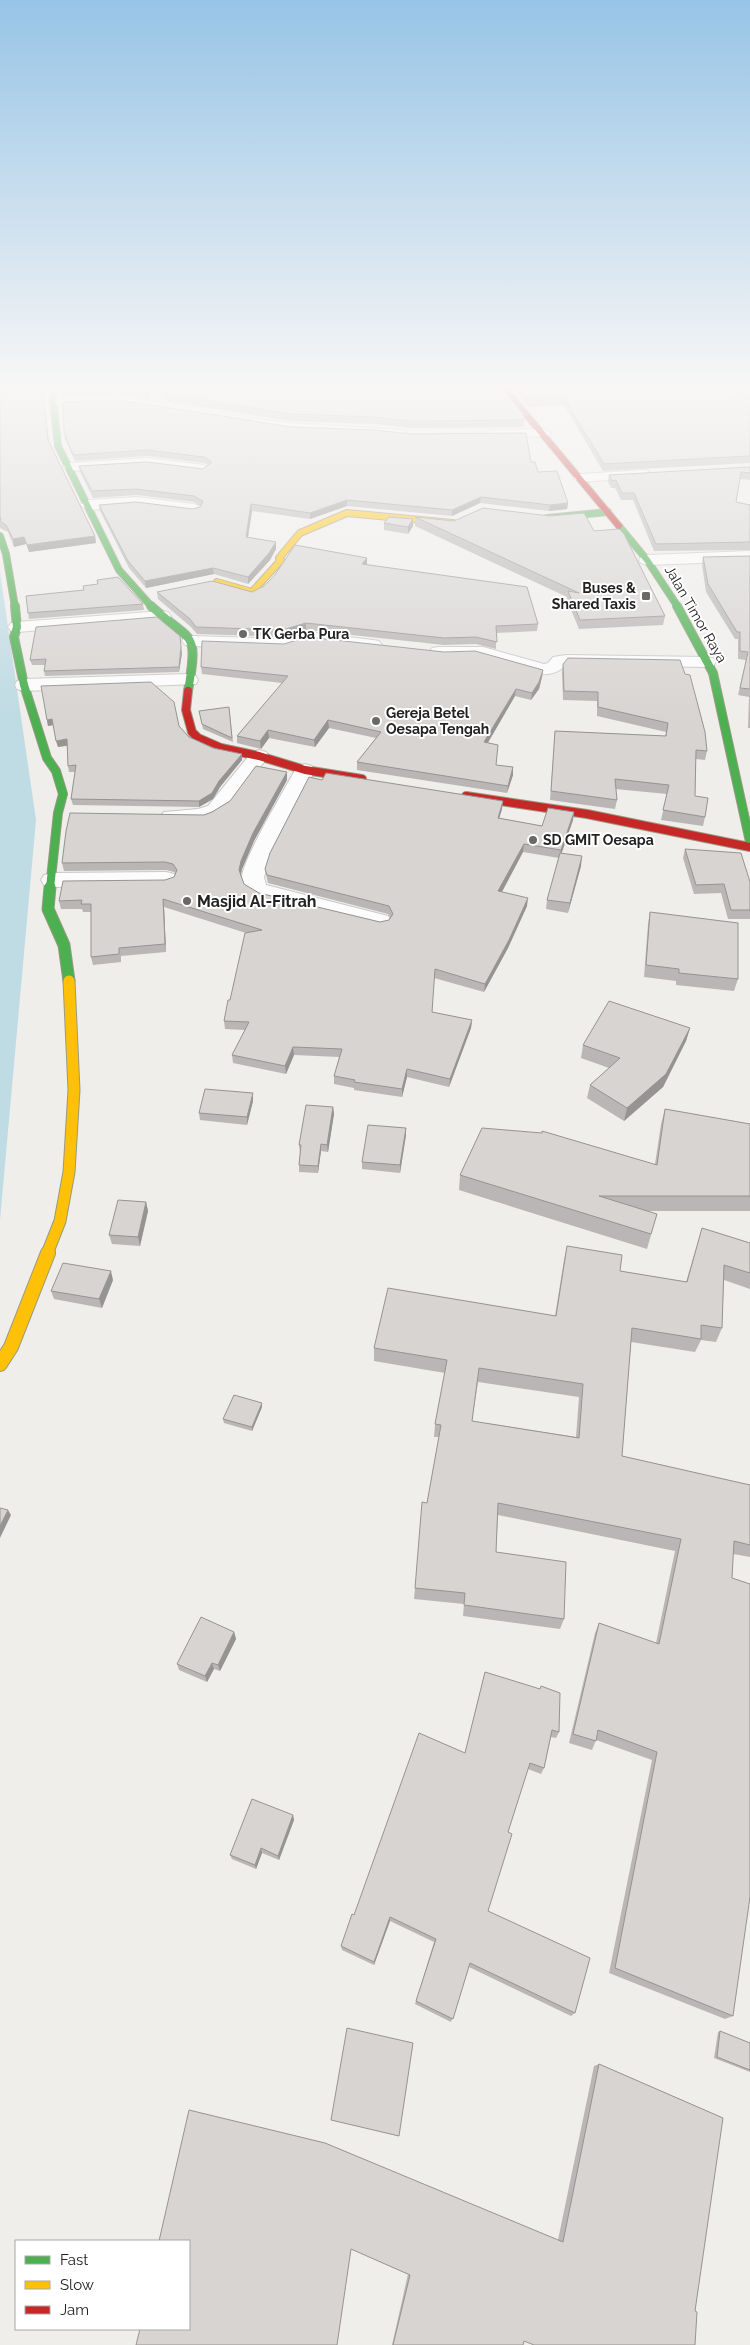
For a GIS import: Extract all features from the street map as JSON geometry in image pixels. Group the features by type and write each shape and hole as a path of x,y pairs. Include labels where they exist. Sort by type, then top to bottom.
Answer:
{"main road":[{"path":"85,498 119,570 141,596 192,641 193,653 189,680 187,718 198,738 221,748 259,756 305,770 373,781"},
{"name":"Jalan Timor Raya","path":"597,498 647,560 677,604 713,673 750,842"},
{"path":"539,517 548,518 608,512"},
{"path":"204,583 214,581 252,592 273,571 281,560 279,558 300,533 347,513 454,523 463,519"},
{"path":"0,536 6,554 17,627 14,638 24,685 47,758 56,771 60,782 68,814 52,880 48,909 64,945 68,965 74,1090 69,1172 60,1221 34,1292 11,1347 0,1364"},
{"path":"141,596 159,592"},
{"path":"455,794 587,814 750,847"}],"street":[{"path":"88,505 137,502 194,509"},
{"path":"647,560 750,556"},
{"path":"17,627 162,616"},
{"path":"192,641 284,644 306,637 390,647"},
{"path":"417,649 459,653 483,652 534,668 549,670 555,667 559,661 566,660 707,662"},
{"path":"24,685 189,680"},
{"path":"156,816 196,817 215,810 223,803 228,792 259,756"},
{"path":"305,770 258,860 253,877 256,889 265,893 380,921"},
{"path":"52,880 166,879"}],"water":[{"path":"0,572 36,820 0,1220"}],"building":[{"path":"0,498 77,498 95,536 27,545 24,537 13,539 6,525 0,521"},
{"path":"198,498 478,498 452,510 347,500 310,513 251,504 246,537 276,542 248,577 213,568 145,581 128,561 99,505 136,502 193,509 200,507 203,501"},
{"path":"493,498 566,498 568,503 550,505"},
{"path":"636,498 737,498 736,502 750,505 750,542 656,544"},
{"path":"483,508 550,516 584,513 594,531 619,529 624,534 665,616 580,620 568,591 579,593 415,517 454,521"},
{"path":"389,517 413,519 408,527 384,523"},
{"path":"295,545 367,558 362,564 527,587 538,624 496,626 497,642 476,637 444,638 306,623 282,630 196,627 190,619 157,592 212,581 252,592 264,586 274,576"},
{"path":"750,556 750,689 740,688 748,652 740,651 740,632 737,632 708,584 703,557"},
{"path":"118,577 143,604 28,613 26,596 84,590 83,586 98,584 97,580"},
{"path":"157,617 180,636 179,667 44,671 46,659 30,660 36,627"},
{"path":"307,637 444,652 475,651 543,670 539,682 532,693 516,689 484,742 498,745 496,765 513,767 508,786 357,762 381,732 328,720 314,740 268,730 260,741 237,736 288,676 201,667 202,641 284,644"},
{"path":"568,658 680,660 685,674 690,675 705,732 707,751 696,750 695,796 708,798 705,817 663,810 669,785 615,779 617,800 551,791 555,731 666,736 668,723 598,707 598,692 564,691 563,664"},
{"path":"151,682 174,702 179,726 189,737 213,748 242,754 219,781 212,793 199,801 71,799 76,765 68,766 67,739 56,741 52,719 47,720 41,686"},
{"path":"229,707 232,738 202,724 199,711"},
{"path":"256,766 287,772 253,833 241,861 239,870 244,884 259,893 380,922 389,920 393,914 389,906 267,875 265,869 270,853 309,777 322,780 326,773 503,801 498,818 542,826 548,808 574,812 561,850 524,844 498,891 528,898 509,940 485,984 435,969 432,1012 472,1020 450,1079 407,1069 402,1089 354,1082 355,1080 334,1076 342,1049 293,1047 285,1066 232,1055 249,1022 224,1021 228,1000 230,1000 245,933 262,930 163,899 165,944 119,948 119,954 91,957 91,904 81,904 82,900 59,901 63,881 165,880 174,877 177,870 173,864 165,862 62,863 70,813 204,815 230,801"},
{"path":"685,849 741,853 750,882 750,910 731,910 724,884 696,885"},
{"path":"560,853 582,856 570,903 547,900"},
{"path":"650,912 738,923 738,979 679,973 679,969 646,965"},
{"path":"609,1001 690,1028 666,1074 627,1108 590,1085 620,1058 583,1045"},
{"path":"205,1089 253,1093 247,1117 199,1113"},
{"path":"306,1105 333,1107 327,1145 321,1144 318,1166 299,1165 301,1145 299,1145"},
{"path":"665,1109 750,1124 750,1196 599,1196 657,1214 651,1234 460,1175 482,1128 542,1133 542,1131 657,1165"},
{"path":"368,1125 406,1128 400,1165 362,1162"},
{"path":"118,1200 146,1202 138,1237 109,1235"},
{"path":"702,1228 750,1243 750,1273 724,1265 722,1328 701,1325 701,1339 632,1328 622,1456 750,1485 750,1545 734,1541 732,1578 750,1584 750,1897 733,2016 615,1968 657,1752 598,1730 596,1741 573,1734 599,1623 659,1644 681,1539 498,1503 496,1552 566,1562 564,1619 464,1605 465,1593 415,1588 422,1502 427,1503 441,1425 435,1424 447,1360 374,1348 388,1288 556,1316 567,1246 622,1255 620,1271 687,1282","holes":["479,1368 583,1384 579,1438 472,1421"]},
{"path":"63,1263 111,1271 99,1299 51,1291"},
{"path":"234,1395 262,1403 252,1427 223,1419"},
{"path":"0,1508 8,1510 0,1526"},
{"path":"201,1617 234,1632 218,1665 212,1663 205,1676 177,1664"},
{"path":"485,1672 540,1689 541,1686 560,1693 559,1732 552,1730 544,1768 530,1763 508,1832 512,1834 488,1911 590,1958 575,2013 470,1963 453,2019 416,2001 436,1939 390,1917 374,1962 341,1946 352,1914 354,1915 419,1733 465,1753"},
{"path":"252,1799 293,1815 278,1856 261,1848 255,1865 230,1855"},
{"path":"347,2028 413,2043 399,2136 331,2120"},
{"path":"720,2031 750,2043 750,2070 717,2057"},
{"path":"599,2064 723,2118 695,2311 697,2312 695,2345 534,2345 524,2341 523,2345 393,2345 410,2275 351,2249 337,2345 136,2345 140,2330 190,2330 190,2240 159,2240 189,2110 325,2143 563,2242"}],"traffic: fast":[{"path":"84,498 119,570 150,605 189,637 193,647 193,659 188,691"},
{"path":"547,518 608,512"},
{"path":"619,526 647,560 677,605 713,673 750,842"},
{"path":"0,536 6,554 14,600 17,627 14,637 24,685 47,758 56,771 63,794 58,813 48,909 64,945 69,981"}],"traffic: slow":[{"path":"217,582 252,592 281,560 279,558 300,533 347,513 453,523"},
{"path":"0,1364 11,1347 60,1221 69,1172 74,1090 69,981"}],"traffic: jam":[{"path":"596,498 619,526"},
{"path":"188,691 186,710 192,732 198,738 221,748 259,756 305,770 362,779"},
{"path":"466,796 587,814 750,847"}],"place":[{"name":"Buses & Shared Taxis","path":"646,596"},
{"name":"TK Gerba Pura","path":"243,634"},
{"name":"Gereja Betel Oesapa Tengah","path":"376,721"},
{"name":"SD GMIT Oesapa","path":"533,840"},
{"name":"Masjid Al-Fitrah","path":"187,901"}]}
